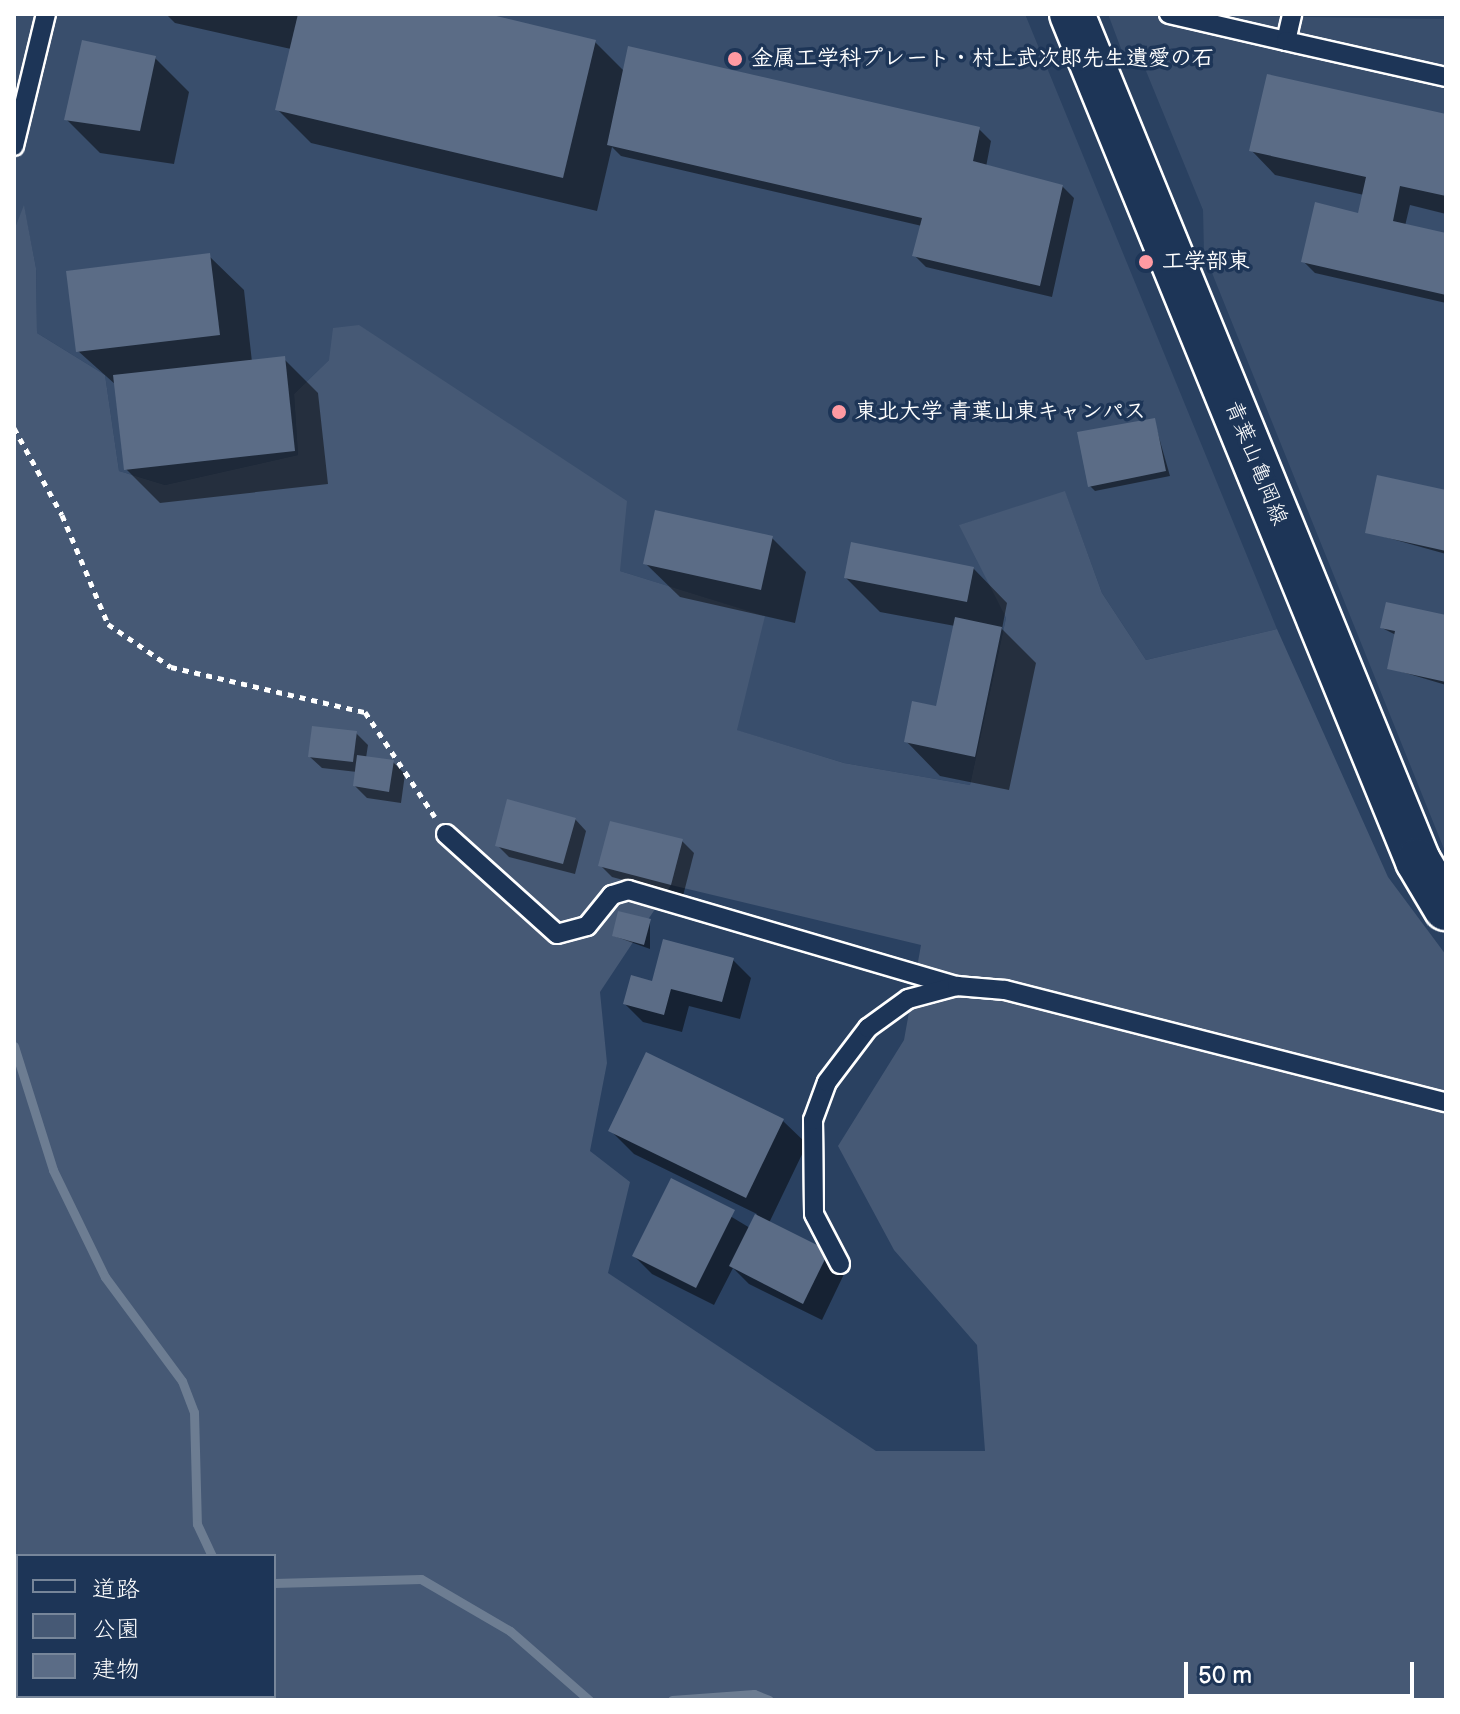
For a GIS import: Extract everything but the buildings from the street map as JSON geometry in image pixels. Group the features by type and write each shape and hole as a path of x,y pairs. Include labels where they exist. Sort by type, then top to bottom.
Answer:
{"street":[{"name":"青葉山亀岡線","path":"1076,15 1412,846 1446,908"}],"lane":[{"path":"14,146 46,14"},
{"path":"1169,14 1446,77"},
{"path":"1286,41 1292,14"},
{"path":"446,834 557,934 587,926 612,895 628,890 957,986 1059,1001 1446,1102"},
{"path":"840,1264 813,1202 813,1120 827,1082 868,1028 908,999 957,986"}],"path":[{"path":"14,428 62,515 108,624 171,667 365,712 446,834"}],"shaded area":[{"name":"東北大学 青葉山東キャンパス","path":"14,14 1025,14 1277,629 1146,660 1102,593 1065,492 960,525 1006,618 970,785 844,763 736,730 764,616 620,571 329,360 294,394 298,455 165,485 119,471 105,375 37,333 36,268 24,207 14,230"},
{"path":"1108,14 1446,19 1446,854 1204,253 1203,210 1137,49 1123,54"}],"green space":[{"path":"24,205 36,268 37,333 105,375 119,471 165,485 298,455 294,394 329,360 333,328 359,325 627,501 620,571 765,616 737,730 844,763 970,785 1006,618 959,525 1065,491 1102,593 1146,660 1277,629 1388,877 1446,955 1446,1700 14,1700 14,230","holes":["671,885 921,945 904,1040 838,1146 894,1250 977,1345 985,1451 876,1451 608,1273 630,1182 590,1151 607,1063 600,992"]}],"waterway":[{"path":"14,1046 53,1170 105,1277 182,1381 194,1412 197,1524 211,1554"},
{"path":"276,1583 421,1579 510,1631 589,1700"},
{"path":"672,1700 754,1694 769,1700"}],"place":[{"name":"金属工学科プレート・村上武次郎先生遺愛の石","path":"735,59"},
{"name":"工学部東","path":"1146,262"},
{"name":"東北大学 青葉山東キャンパス","path":"839,412"}]}
